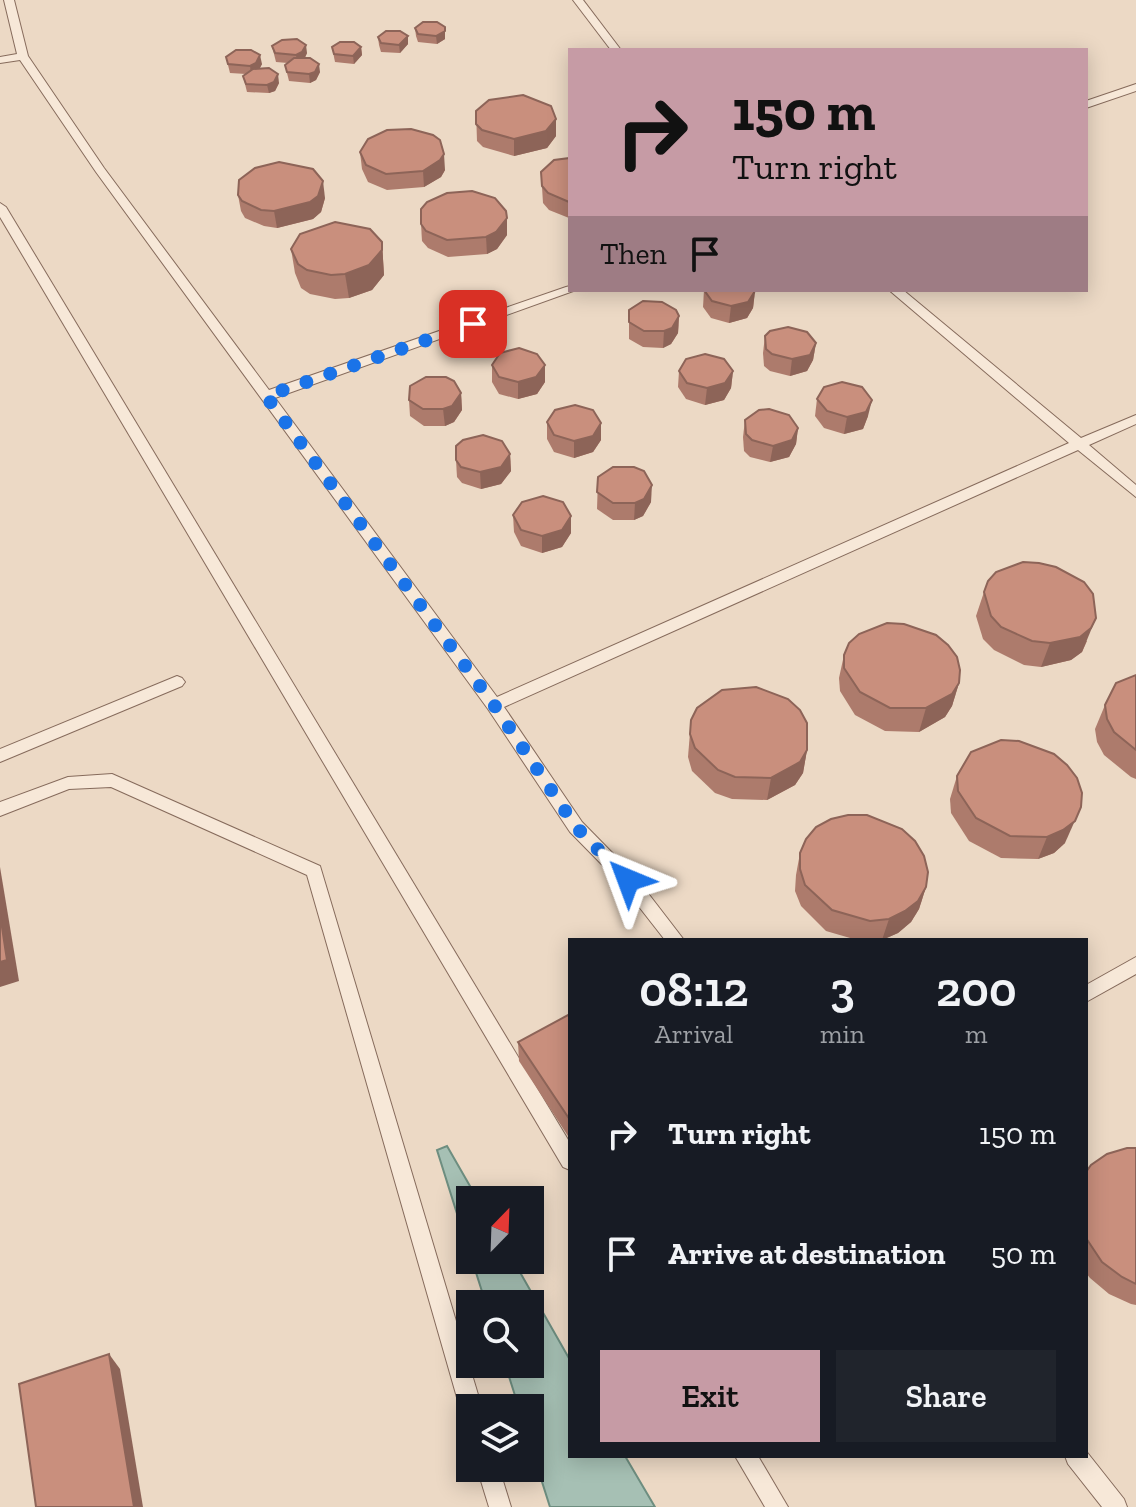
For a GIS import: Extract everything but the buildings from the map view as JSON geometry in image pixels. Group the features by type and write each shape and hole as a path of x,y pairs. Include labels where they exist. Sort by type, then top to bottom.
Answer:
{"lane":[{"path":"9,0 23,56 100,170 494,705 576,827 628,880 673,938"},
{"path":"578,0 614,48"},
{"path":"0,60 23,56"},
{"path":"1088,104 1136,87"},
{"path":"0,207 568,1158"},
{"path":"266,396 568,291"},
{"path":"897,292 1136,492"},
{"path":"494,705 1136,419"},
{"path":"0,756 177,682"},
{"path":"0,809 68,783 112,780 314,871 467,1394"},
{"path":"1088,993 1136,965"},
{"path":"747,1458 777,1507"},
{"path":"1078,1458 1116,1507"},
{"path":"492,1482 500,1507"}],"shaded area":[{"path":"447,1146 470,1186 456,1186 456,1210 437,1150"},
{"path":"476,1274 521,1274 530,1290 482,1290"},
{"path":"544,1314 568,1356 568,1458 626,1458 655,1507 550,1507 542,1482 544,1394 515,1394 509,1378 544,1378"}],"route":[{"path":"473,324 266,396 494,705 576,827 628,880"}]}
